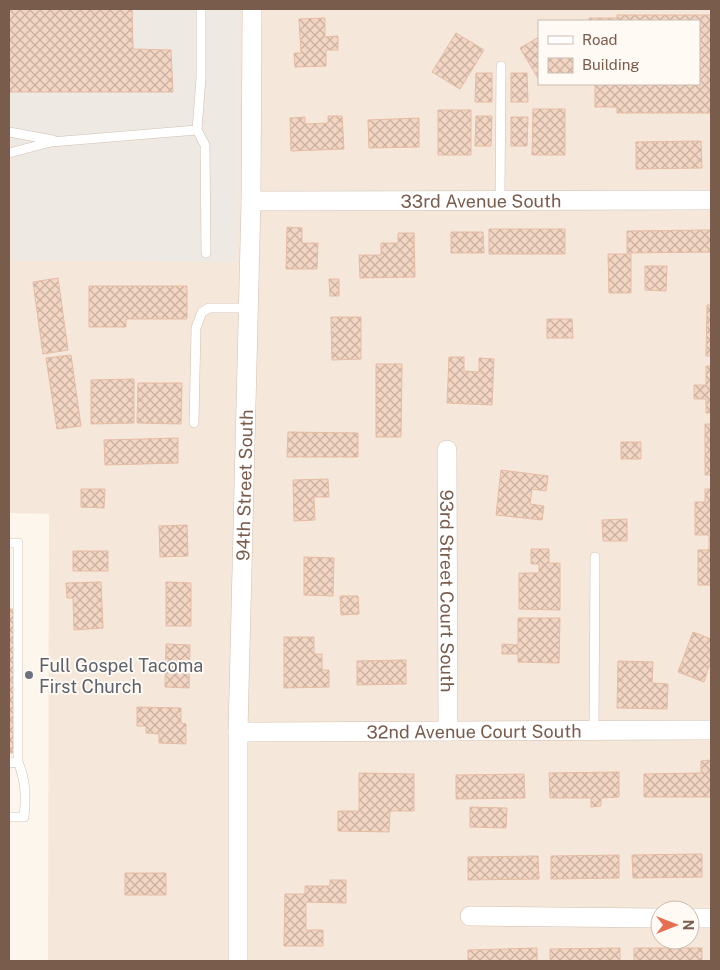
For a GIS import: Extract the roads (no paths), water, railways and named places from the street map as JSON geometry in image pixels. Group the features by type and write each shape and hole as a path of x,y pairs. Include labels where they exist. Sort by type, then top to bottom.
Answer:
{"street":[{"name":"94th Street South","path":"238,961 238,732 251,201 252,9"},
{"name":"33rd Avenue South","path":"251,201 711,200"},
{"name":"93rd Street Court South","path":"447,450 448,731"},
{"name":"32nd Avenue Court South","path":"238,732 711,730"},
{"path":"470,916 650,918"}],"lane":[{"path":"201,9 202,78 197,130 205,144 206,253"},
{"path":"500,200 501,66"},
{"path":"9,153 59,141 197,130"},
{"path":"9,132 59,141"},
{"path":"194,423 196,328 202,312 209,308 248,308"},
{"path":"9,543 18,543 13,585 13,762 24,776 26,800 24,817 9,817"},
{"path":"594,731 595,557"}],"place":[{"name":"Full Gospel Tacoma First Church","path":"29,675"}]}
